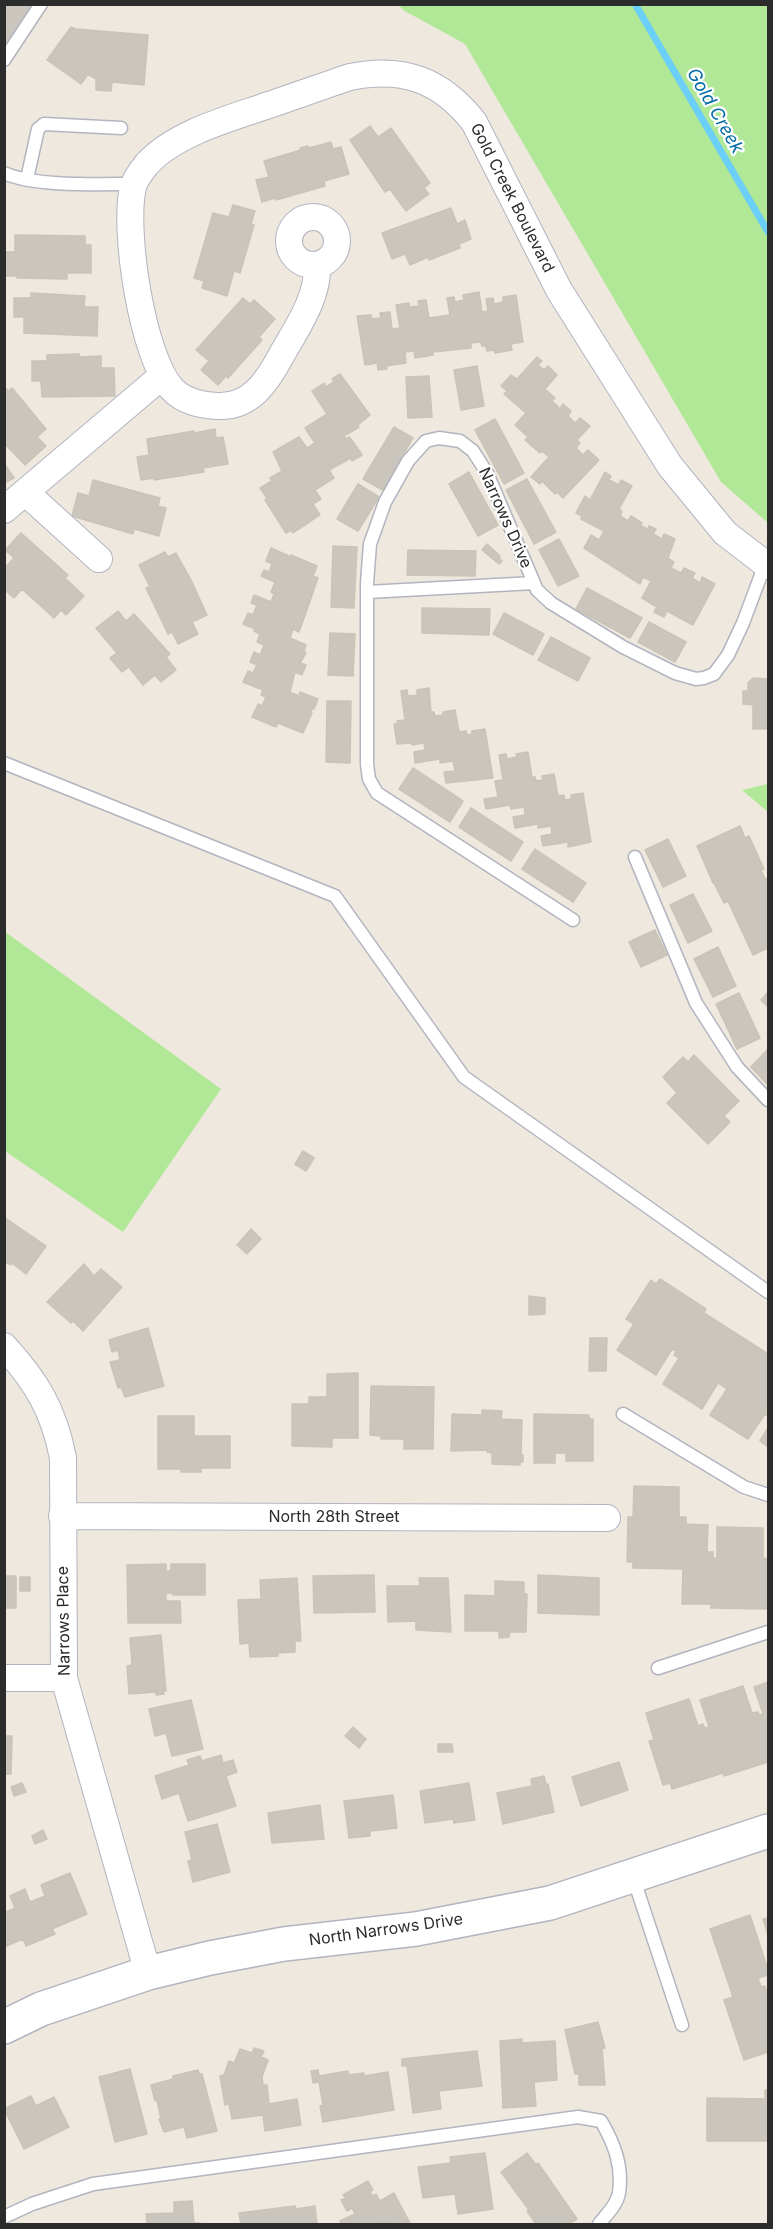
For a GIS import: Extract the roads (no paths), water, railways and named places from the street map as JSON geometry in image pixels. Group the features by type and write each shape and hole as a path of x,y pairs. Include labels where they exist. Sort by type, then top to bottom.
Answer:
{"main road":[{"name":"North Narrows Drive","path":"4,2027 41,2009 148,1973 284,1944 416,1929 550,1903 768,1830"}],"street":[{"name":"Gold Creek Boulevard","path":"317,265 315,286 306,308 272,373 262,387 238,404 223,406 193,402 180,396 162,376 144,320 138,294 130,228 130,204 134,184 148,163 200,129 350,77 372,72 393,73 407,75 441,89 463,108 474,122 559,290 670,466 725,533 767,565"},
{"path":"4,510 162,376"},
{"path":"26,492 99,559"},
{"name":"Narrows Place","path":"4,1346 37,1387 58,1430 63,1458 64,1678 148,1973"},
{"name":"North 28th Street","path":"62,1516 606,1518"},
{"path":"4,1678 64,1678"}],"lane":[{"path":"4,60 41,4"},
{"path":"27,179 38,129 44,124 121,128"},
{"path":"4,173 27,179 134,184"},
{"name":"Narrows Drive","path":"573,920 377,793 369,779 367,764 367,592 370,544 385,502 408,461 426,441 439,438 460,441 473,451 487,473 537,590 550,603 605,636 675,673 696,679 714,674 728,655 767,565"},
{"path":"367,592 534,583"},
{"path":"4,763 335,896 464,1077 768,1292"},
{"path":"635,857 696,1003 737,1067 768,1100"},
{"path":"623,1414 744,1487 768,1495"},
{"path":"658,1668 768,1632"},
{"path":"632,1876 681,2025"},
{"path":"4,2217 32,2204 93,2184 578,2116 601,2121 617,2152 619,2194 613,2207 598,2224"}],"waterway":[{"name":"Gold Creek","path":"635,4 768,232"}]}
